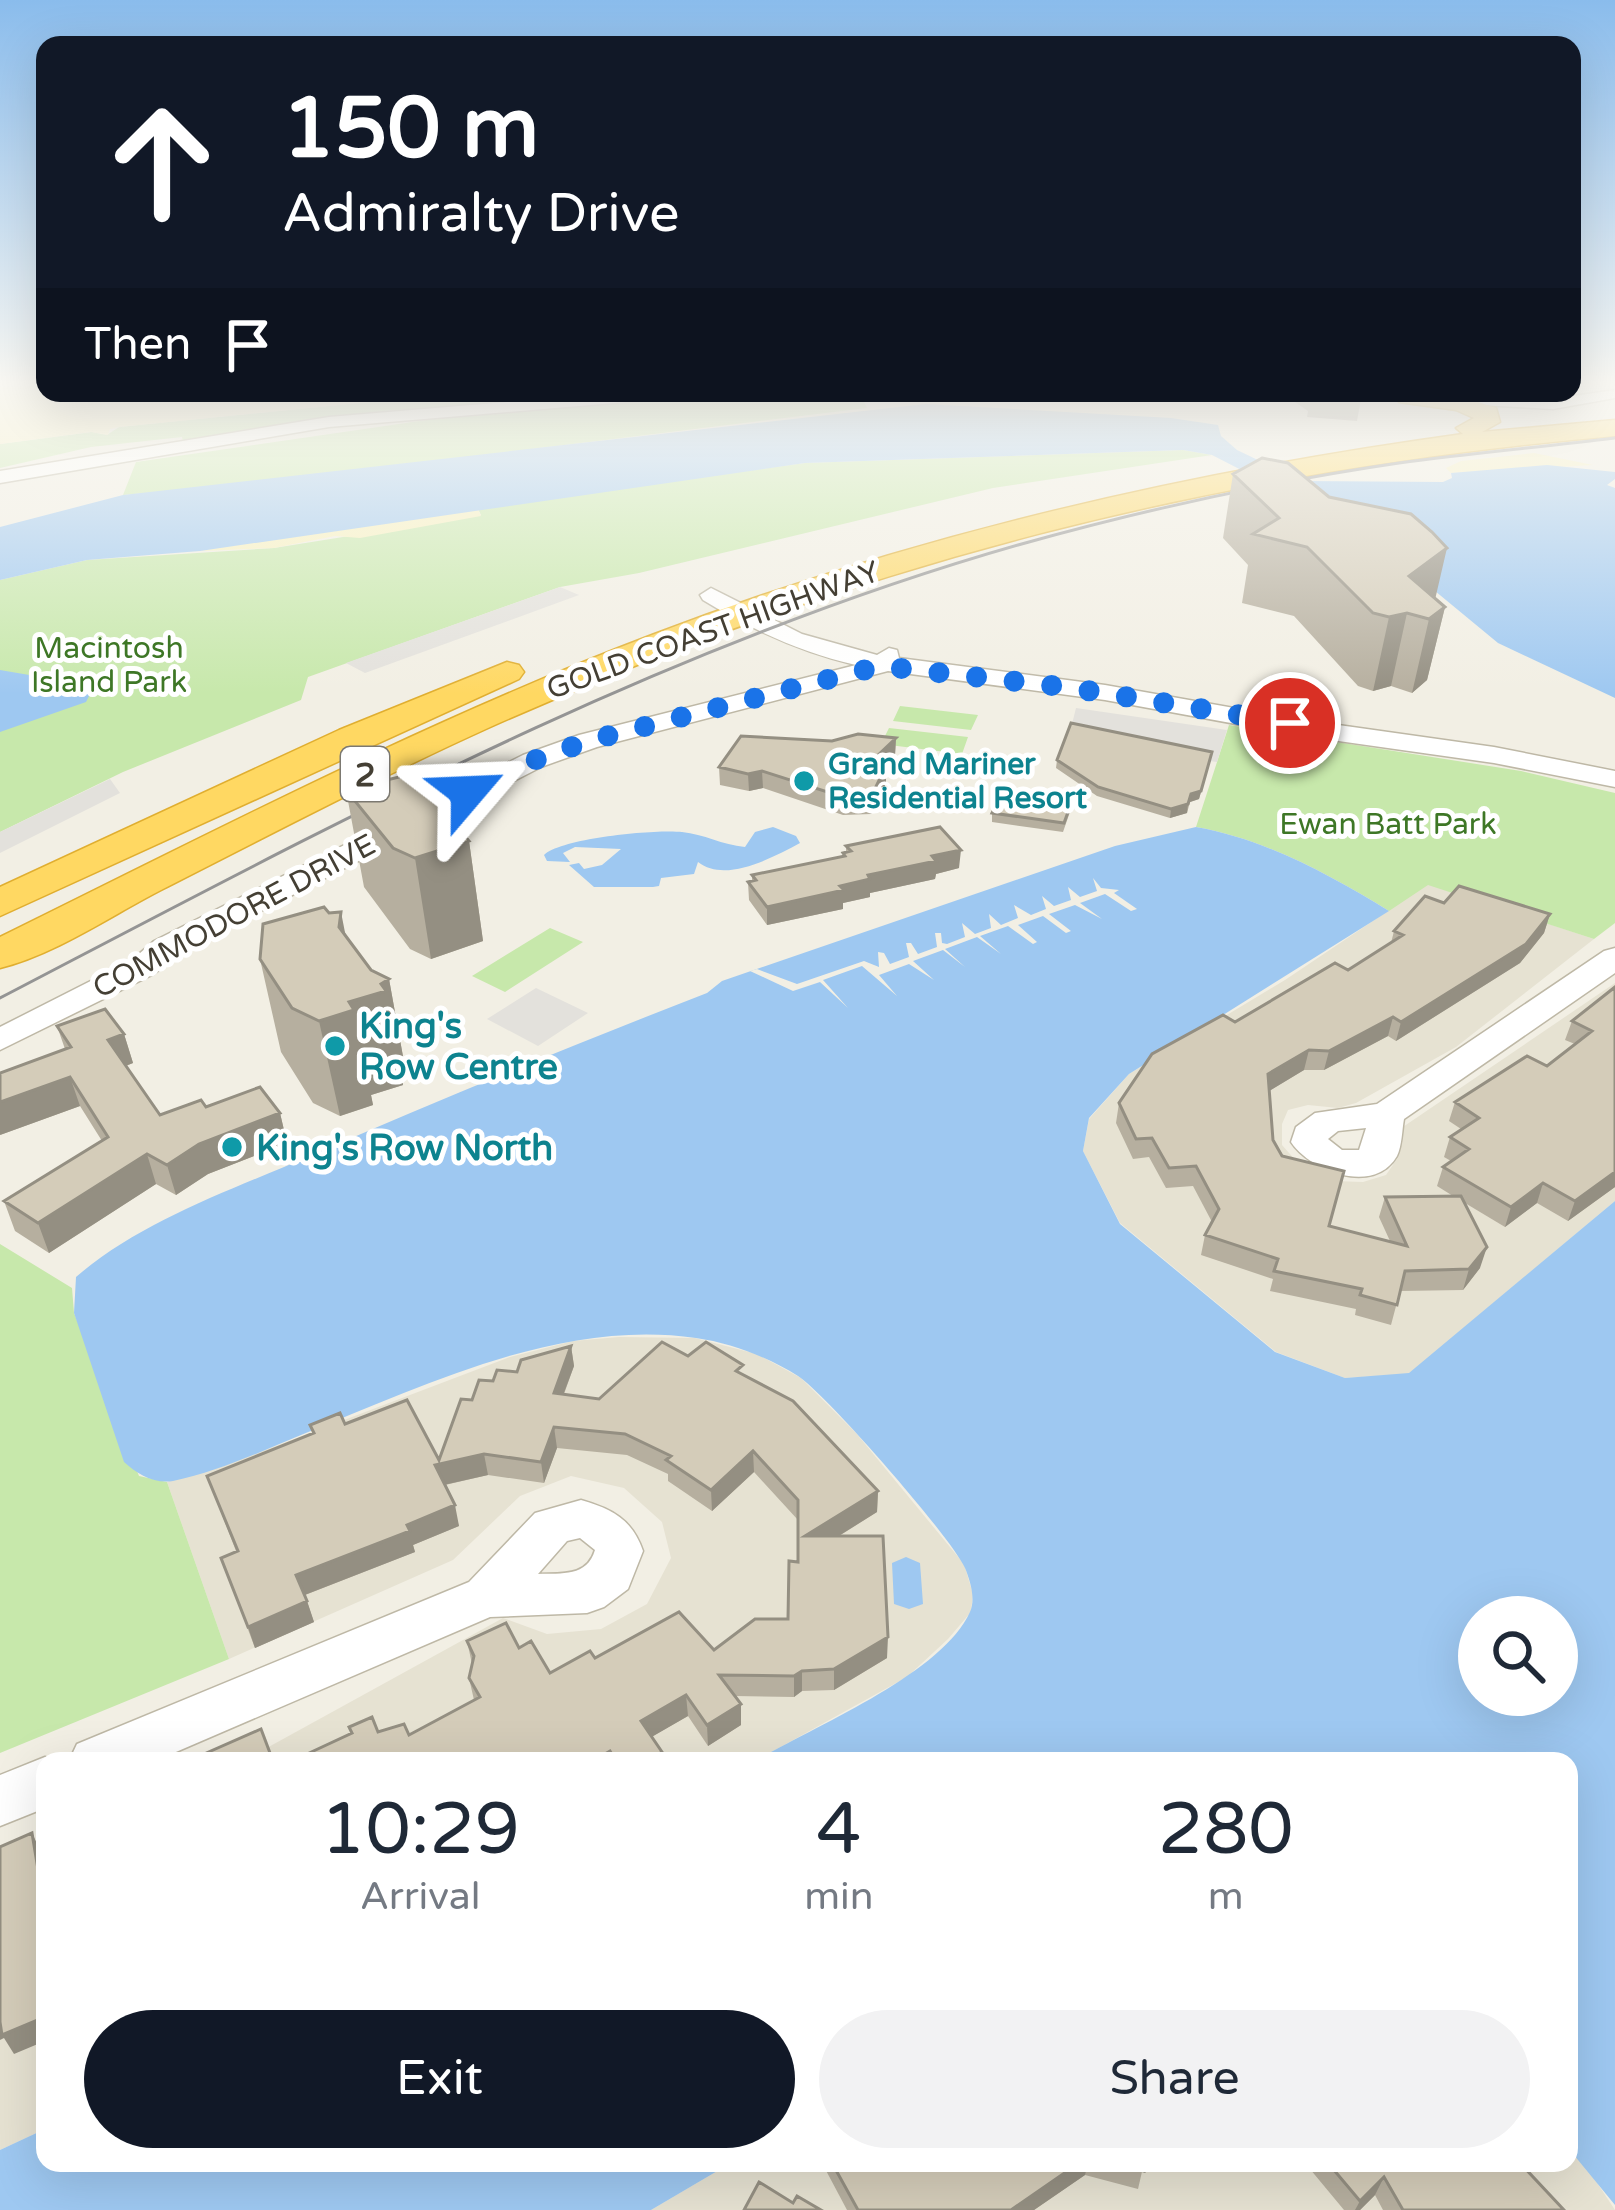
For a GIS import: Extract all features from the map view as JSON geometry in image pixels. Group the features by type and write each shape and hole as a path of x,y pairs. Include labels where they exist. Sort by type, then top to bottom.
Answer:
{"highway":[{"name":"GOLD COAST HIGHWAY","path":"0,903 440,699 737,606 1011,511 1108,488"},
{"name":"GOLD COAST HIGHWAY","path":"0,953 538,693 737,606 1109,504 1185,488"}],"street":[{"path":"737,606 832,660 827,670 794,689"},
{"path":"737,606 884,660"},
{"path":"819,650 1373,739 1445,744 1615,779"},
{"name":"COMMODORE DRIVE","path":"0,1040 143,968 165,947 532,761 588,741 794,689 884,660"},
{"path":"1388,1114 1615,958"},
{"path":"117,1752 486,1597"},
{"path":"0,1801 36,1786"}],"shaded area":[{"path":"560,587 579,595 365,673 346,663"},
{"path":"1076,708 1227,730 1217,762 1187,758 1070,732"},
{"path":"110,779 120,793 0,853 0,832"},
{"path":"1428,884 1594,939 1456,1047 1356,1103 1288,1110 1282,1145 1304,1170 1334,1181 1363,1182 1386,1175 1399,1156 1394,1133 1615,983 1615,1201 1409,1374 1345,1378 1276,1352 1120,1223 1083,1151 1089,1119 1129,1074 1285,980"},
{"path":"536,988 588,1013 538,1046 487,1019"},
{"path":"695,1338 757,1354 801,1378 856,1433 964,1564 973,1594 971,1612 907,1677 771,1752 259,1752 503,1618 547,1634 601,1629 647,1604 671,1558 662,1522 624,1488 571,1476 520,1496 453,1560 229,1659 167,1482 236,1461 510,1357 573,1341"},
{"path":"36,1851 36,2133 0,2150 0,1865"},
{"path":"1578,2158 1615,2210 651,2210 716,2172 1578,2172"}],"green space":[{"path":"126,488 202,488 123,495"},
{"name":"Macintosh Island Park","path":"618,488 992,488 639,573 560,587 308,677 301,700 123,772 0,832 0,580 87,560 274,548 481,515 477,507"},
{"path":"900,706 978,715 971,730 893,721"},
{"name":"Ewan Batt Park","path":"1229,725 1521,771 1615,793 1615,923 1594,939 1428,885 1389,911 1272,849 1196,827"},
{"path":"889,728 968,737 962,754 881,744"},
{"path":"550,928 583,942 505,992 472,976"},
{"path":"0,1244 72,1288 74,1313 139,1476 167,1482 229,1659 0,1753"}],"sand":[{"path":"477,507 481,516 360,538 335,536 274,548 200,551"}],"water":[{"path":"184,488 632,488 200,551 87,560 0,580 0,527 123,495"},
{"path":"1277,488 1615,488 1615,698 1498,643 1366,534"},
{"path":"0,670 82,684 92,690 86,702 0,732"},
{"path":"773,827 796,836 800,843 762,862 734,869 709,868 698,862 694,874 661,878 659,886 653,887 594,887 569,865 579,863 584,869 602,865 621,849 575,847 563,853 570,862 547,861 544,855 588,839 669,831 745,847 755,832"},
{"path":"1196,827 1247,840 1296,860 1389,911 1129,1074 1089,1118 1083,1151 1120,1224 1275,1352 1345,1378 1409,1373 1615,1201 1615,2205 1578,2160 1578,1752 772,1752 874,1697 933,1657 970,1612 970,1584 955,1552 913,1498 813,1388 774,1363 736,1347 696,1338 645,1334 544,1347 444,1378 238,1461 166,1482 140,1474 124,1462 74,1313 76,1277 129,1239 218,1194 707,993 722,981 1115,846"},
{"path":"906,1557 920,1563 923,1604 909,1609 894,1604 892,1563"},
{"path":"36,2133 36,2172 716,2172 651,2210 0,2210 0,2150"}],"pier":[{"path":"1093,878 1101,888 1119,890 1114,893 1137,909 1131,911 1105,894 1080,903 1102,919 1075,905 1049,914 1071,931 1066,933 1043,916 1018,925 1037,942 1033,944 1008,926 980,936 1001,954 977,937 945,949 965,967 943,950 913,961 934,980 909,964 879,975 897,996 862,966 823,980 848,1008 820,982 793,991 750,971 757,969 797,984 864,961 879,967 878,952 890,964 909,957 906,943 918,954 937,947 935,933 941,933 942,943 947,944 965,937 962,923 975,934 991,928 989,914 1001,925 1018,918 1014,905 1031,915 1046,909 1042,896 1054,906 1071,900 1068,887 1080,897 1097,891"}],"building":[{"path":"1248,488 1318,488 1329,497 1411,514 1447,548 1409,576 1445,607 1429,619 1407,613 1389,617 1373,613 1307,547 1253,534 1279,518"},
{"path":"1071,723 1212,752 1201,791 1191,794 1188,804 1171,809 1098,787 1057,760"},
{"path":"858,734 896,738 877,756 886,766 871,797 843,797 762,771 748,774 719,767 741,736 832,741"},
{"path":"407,775 417,779 469,841 415,858 393,848 346,790"},
{"path":"1003,791 1072,801 1064,823 992,813"},
{"path":"940,827 961,850 932,856 936,861 868,875 870,879 840,886 844,890 767,907 748,882 756,880 752,875 845,856 851,851 846,846"},
{"path":"1459,886 1550,914 1526,944 1401,1022 1393,1017 1329,1051 1309,1050 1268,1074 1273,1140 1282,1156 1344,1171 1329,1226 1407,1246 1385,1197 1461,1196 1487,1247 1469,1269 1405,1271 1397,1305 1360,1295 1362,1289 1274,1271 1278,1259 1205,1235 1219,1209 1196,1166 1169,1168 1152,1138 1136,1139 1119,1103 1152,1054 1223,1015 1235,1022 1335,963 1348,970 1403,935 1394,931 1425,896 1444,903"},
{"path":"324,907 329,913 341,912 339,927 371,970 389,979 381,984 386,991 349,1002 354,1010 319,1021 292,1008 260,959 263,924"},
{"path":"1615,987 1615,1172 1575,1201 1543,1183 1511,1207 1443,1167 1469,1149 1450,1137 1479,1118 1455,1102 1527,1056 1547,1066 1592,1031 1572,1021"},
{"path":"105,1009 124,1034 108,1040 160,1115 201,1100 206,1107 260,1087 280,1113 199,1144 167,1165 147,1154 38,1223 4,1201 108,1137 70,1077 0,1102 0,1073 71,1047 57,1026"},
{"path":"662,1342 688,1356 706,1342 743,1365 736,1371 793,1401 878,1491 805,1536 883,1536 888,1637 834,1669 794,1676 719,1675 741,1704 707,1725 686,1695 641,1721 662,1752 311,1752 352,1733 349,1727 372,1717 378,1732 404,1724 409,1735 480,1697 469,1678 474,1656 467,1641 506,1623 519,1648 531,1641 550,1673 590,1651 595,1658 679,1612 714,1650 755,1619 788,1619 789,1561 798,1562 798,1500 753,1451 711,1490 666,1460 671,1456 625,1434 554,1427 541,1462 484,1454 435,1465 455,1505 407,1525 410,1531 296,1575 307,1601 248,1627 221,1558 238,1551 207,1476 314,1433 310,1425 340,1413 345,1424 407,1400 439,1460 461,1399 472,1400 479,1380 493,1381 497,1370 517,1372 521,1360 571,1346 554,1393 599,1399"},
{"path":"261,1729 270,1752 209,1752"},
{"path":"32,1833 36,1857 36,2021 2,2035 0,2022 0,1847"},
{"path":"837,2172 1066,2172 1011,2210 858,2210"},
{"path":"1336,2172 1528,2172 1564,2210 1403,2210 1384,2177 1360,2201"},
{"path":"759,2182 793,2203 797,2196 821,2210 744,2210"}],"tram line":[{"path":"0,998 372,806 624,688 753,635 1018,545 1254,488"}],"place":[{"name":"Grand Mariner Residential Resort","path":"804,781"},
{"name":"King's Row Centre","path":"335,1046"},
{"name":"King's Row North","path":"232,1147"}],"route":[{"path":"468,792 588,741 880,666 1066,687 1290,723"}]}
